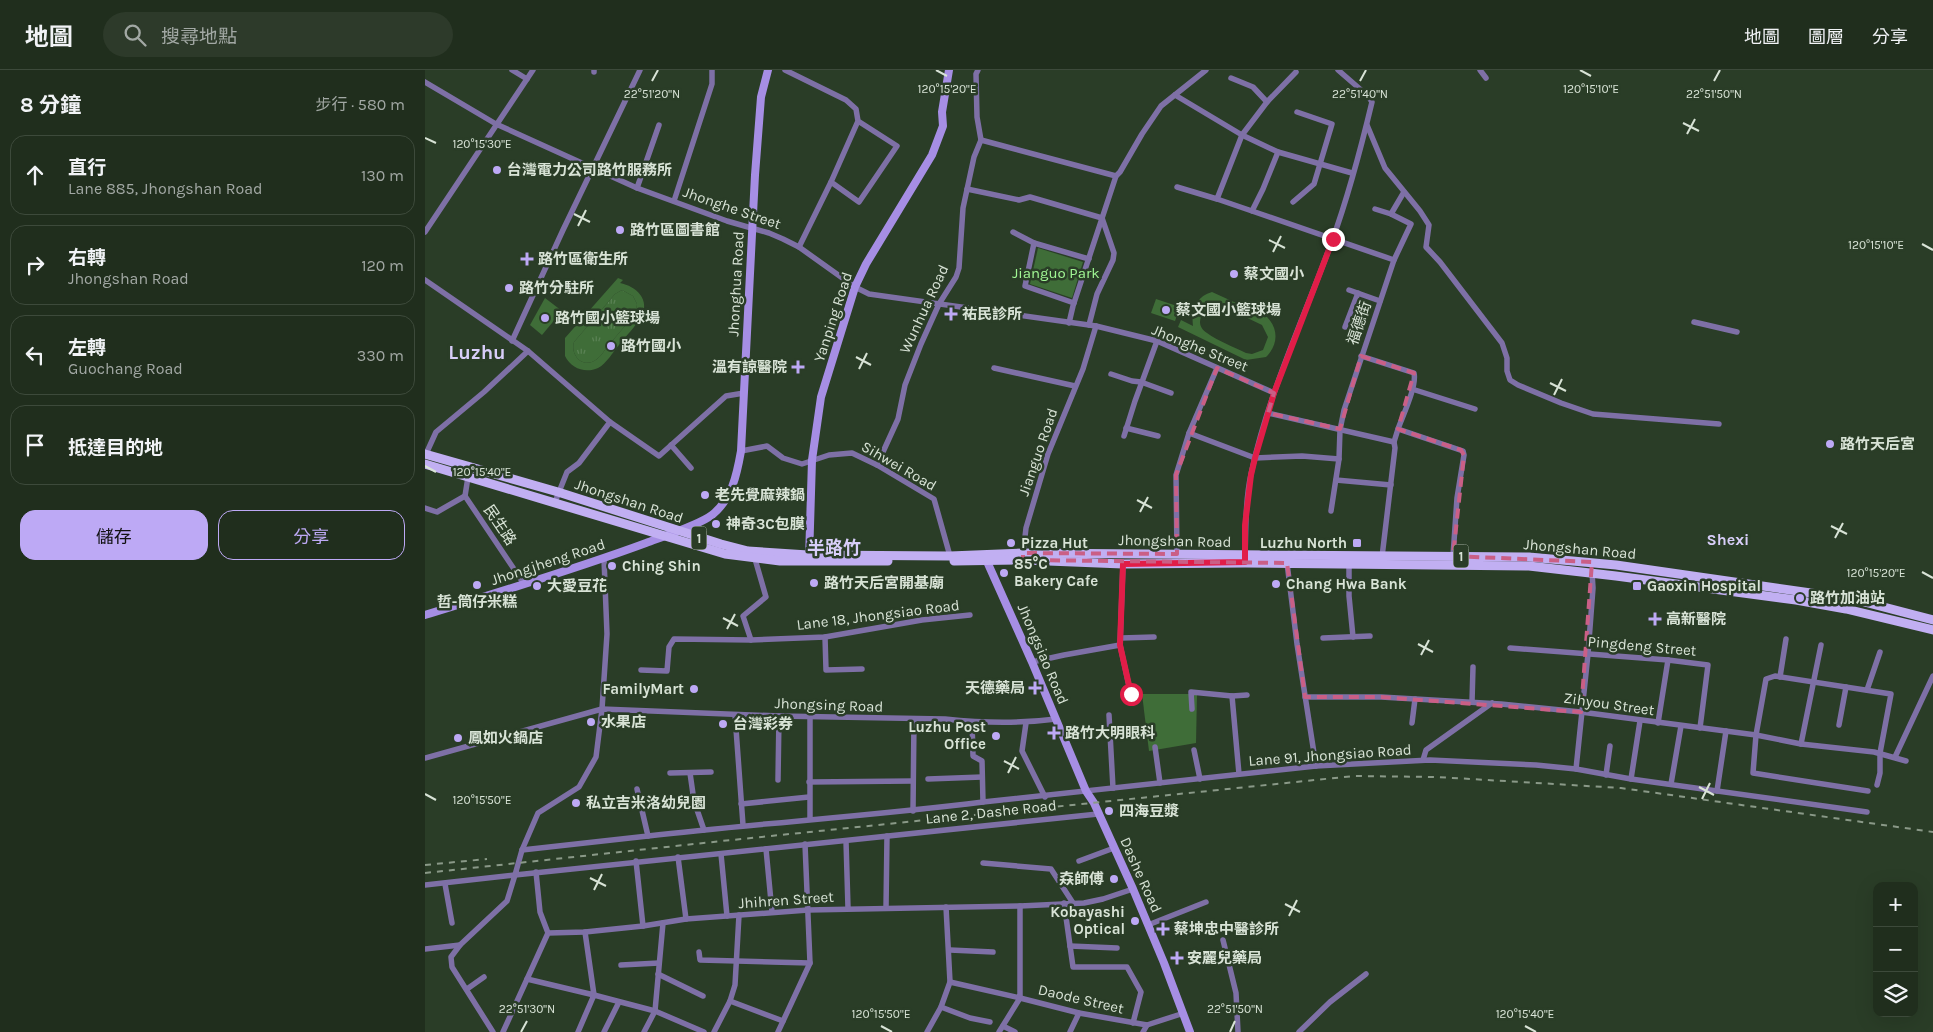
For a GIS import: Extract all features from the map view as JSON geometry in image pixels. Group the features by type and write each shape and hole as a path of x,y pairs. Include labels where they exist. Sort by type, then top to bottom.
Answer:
{"main road":[{"name":"Jhongshan Road","path":"426,454 557,497 666,536 725,554 755,559 985,557"},
{"name":"Jhongshan Road","path":"425,464 468,477 557,497 721,544 748,550 809,558 1177,554 1287,564 1529,566 1796,600 1846,609 1933,630"},
{"name":"Jhongshan Road","path":"1023,556 1123,564 1245,559 1453,556 1529,557 1592,562 1853,599 1933,620"}],"street":[{"path":"512,70 527,79"},
{"path":"425,232 533,70"},
{"path":"512,341 640,70"},
{"path":"674,202 712,84 713,70"},
{"name":"Jhonghua Road","path":"677,530 712,515 728,496 736,477 741,451 761,97 768,70"},
{"path":"785,70 845,100 856,109 858,121 799,247"},
{"name":"Yanping Road","path":"809,558 812,460 821,397 855,286 936,144 943,126 942,112 949,70"},
{"name":"Wunhua Road","path":"877,465 898,419 909,371 939,304 956,277 959,268 963,208 974,157 981,140 977,117 976,74 978,70"},
{"path":"1069,323 1116,176 1161,106 1206,70"},
{"path":"1245,559 1245,525 1255,458 1274,393 1333,239 1372,102 1338,70"},
{"path":"1480,70 1486,78"},
{"path":"1217,199 1242,134 1267,102 1296,72"},
{"path":"1231,78 1253,87 1267,102"},
{"name":"Jhonghe Street","path":"425,82 496,124 593,169 674,202 753,230 769,233 799,247 869,294 1096,326 1157,342 1274,393"},
{"path":"1175,95 1242,134 1278,152 1352,173"},
{"path":"1293,202 1314,184 1332,124 1297,112"},
{"path":"831,182 859,202 897,146 858,121"},
{"path":"637,188 659,124"},
{"path":"1366,124 1385,168 1420,210 1429,225 1426,247 1440,262 1502,343 1507,358 1507,371 1510,380 1561,403 1593,414 1719,424"},
{"path":"981,140 1116,176"},
{"path":"1252,211 1263,190 1278,152"},
{"path":"1177,187 1394,260"},
{"path":"967,189 1019,200 1029,197 1102,218"},
{"path":"1375,210 1391,214 1404,192"},
{"name":"福德街","path":"1331,511 1339,459 1340,430 1361,356 1394,260 1411,224 1391,214"},
{"path":"1089,325 1097,294 1114,254 1102,218"},
{"path":"1013,232 1035,243 1089,259"},
{"path":"1035,243 1025,286 1074,303"},
{"path":"425,280 512,341 528,350 610,422 659,456 726,396 744,393"},
{"path":"1349,290 1380,301"},
{"path":"1345,327 1357,293"},
{"path":"1694,322 1737,332"},
{"name":"Jianguo Road","path":"1023,556 1026,528 1037,496 1047,454 1089,352 1096,326"},
{"path":"1124,436 1141,382 1157,342"},
{"path":"426,454 436,432 484,392 528,350"},
{"path":"1361,356 1414,373 1415,376 1394,442 1382,557"},
{"path":"994,368 1075,386"},
{"path":"1177,554 1176,476 1189,433 1217,368"},
{"path":"1111,374 1171,393"},
{"path":"1412,389 1475,409"},
{"path":"1268,412 1394,442"},
{"path":"557,497 567,472 579,463 610,422"},
{"path":"1126,428 1158,436"},
{"path":"1398,429 1463,451 1457,498 1453,556"},
{"path":"1189,433 1255,458 1302,456 1339,459"},
{"path":"671,445 691,468"},
{"name":"Sihwei Road","path":"741,451 767,446 783,458 802,464 846,452 853,453 877,465 934,499 950,556"},
{"name":"民生路","path":"468,477 465,496 524,584"},
{"path":"1336,480 1391,485"},
{"path":"425,508 440,511 465,496"},
{"name":"Jhongjheng Road","path":"425,614 604,559 666,536 677,530"},
{"name":"Jhongsiao Road","path":"985,557 1032,662 1086,791 1094,803 1098,814"},
{"path":"493,1032 452,967 451,962 454,952 460,944 507,901 537,813 579,787 596,757 602,709 607,634 604,559"},
{"path":"751,640 743,616 766,597 755,559"},
{"path":"1576,769 1593,588 1592,562"},
{"path":"1123,564 1120,645 1131,694"},
{"path":"1287,564 1316,766"},
{"path":"1349,564 1349,596 1353,637"},
{"name":"Lane 18, Jhongsiao Road","path":"641,670 667,671 669,647 675,639 751,640 825,637 922,620 970,615"},
{"path":"1323,638 1370,636"},
{"path":"825,637 826,670 862,669"},
{"path":"1121,638 1154,637"},
{"path":"1780,677 1787,639"},
{"path":"1032,662 1120,645"},
{"path":"1801,744 1821,645"},
{"name":"Pingdeng Street","path":"1510,648 1668,660 1708,665 1700,728"},
{"path":"1867,690 1880,652"},
{"path":"1658,723 1668,660"},
{"path":"1472,702 1473,667"},
{"path":"1895,757 1933,676"},
{"path":"1868,791 1753,773 1756,735 1766,679 1780,677 1891,694 1880,753 1877,785"},
{"path":"1839,725 1846,687"},
{"path":"1192,709 1191,692 1232,696 1247,695"},
{"path":"1232,696 1239,774"},
{"name":"Zihyou Street","path":"1305,697 1381,697 1492,703 1581,712 1756,735 1801,744 1880,753 1906,761"},
{"path":"1412,723 1415,699"},
{"path":"1423,760 1426,750 1492,703"},
{"name":"Jhongsing Road","path":"425,758 602,709 735,715 914,720 945,719 972,722 1026,722 1055,719"},
{"path":"1109,714 1113,788"},
{"path":"735,715 743,825"},
{"path":"778,780 779,716"},
{"path":"810,717 809,797 811,819"},
{"path":"913,811 914,720"},
{"path":"1631,779 1641,721"},
{"path":"972,722 973,756 982,761 983,802"},
{"path":"1026,722 1022,751 1045,797"},
{"path":"1671,784 1681,726"},
{"path":"1717,791 1726,731"},
{"path":"1606,775 1610,746"},
{"path":"1155,747 1161,783"},
{"path":"1194,750 1200,779"},
{"name":"Lane 91, Jhongsiao Road","path":"523,850 743,825 913,811 1316,766 1423,760 1536,765 1576,769 1631,779 1867,812"},
{"path":"670,773 711,772"},
{"path":"690,773 694,801 704,830"},
{"path":"928,779 982,777"},
{"path":"809,782 913,781"},
{"path":"637,789 648,836"},
{"path":"741,804 809,797"},
{"name":"Lane 2, Dashe Road","path":"425,885 636,861 721,854 1098,814"},
{"name":"Dashe Road","path":"1098,814 1133,889 1164,963 1181,1014 1190,1032"},
{"path":"885,908 887,836"},
{"path":"847,841 848,908"},
{"path":"777,1032 810,963 805,844"},
{"path":"1079,860 1114,848"},
{"path":"765,849 772,912"},
{"path":"721,854 727,916"},
{"path":"678,857 686,919"},
{"path":"636,861 643,926"},
{"path":"983,863 1051,869 1073,903"},
{"path":"503,1032 547,933 540,912 536,872"},
{"path":"445,884 452,923"},
{"name":"Jhihren Street","path":"547,933 585,932 686,919 772,912 848,908 1020,906 1073,903 1103,899 1133,889"},
{"path":"1148,925 1206,902"},
{"path":"1064,903 1073,967 1127,967 1141,992 1133,1023"},
{"path":"950,982 1020,998 1020,906"},
{"path":"927,1032 941,1007 950,982 950,950 946,907"},
{"path":"714,1032 735,985 739,915"},
{"path":"644,1032 655,1011 663,922"},
{"path":"578,1032 594,995 585,932"},
{"path":"1223,940 1236,993 1238,1032"},
{"path":"425,949 460,944"},
{"path":"1070,946 1117,948"},
{"path":"950,950 993,952"},
{"path":"699,952 700,960 810,963"},
{"path":"621,965 659,962"},
{"path":"658,974 703,996"},
{"path":"1299,1032 1330,1002 1366,974"},
{"path":"467,989 484,977"},
{"path":"527,979 655,1011 704,1032"},
{"name":"Daode Street","path":"1001,1029 1020,998 1079,1013 1147,1025"},
{"path":"729,1000 783,1021"},
{"path":"604,1032 619,1002"},
{"path":"941,1007 970,1018 990,1022"},
{"path":"1070,1032 1079,1013"},
{"path":"1143,1032 1147,1025 1181,1014"},
{"path":"1001,1029 1015,1032"}],"highlighted area":[{"path":"1361,356 1414,373 1398,429 1461,450 1464,455 1453,556 1592,562 1581,712 1381,697 1305,697 1287,563 1023,560 1023,553 1177,554 1176,475 1217,368 1274,393 1268,413 1340,429"}],"green space":[{"name":"Jianguo Park","path":"1038,248 1083,262 1072,298 1030,284"},
{"path":"618,278 623,280 620,283 631,287 643,300 644,311 639,321 607,361 598,368 583,370 571,364 565,356 565,338","holes":["622,290 633,296 637,304 636,313 601,355 592,362 587,363 579,360 574,352 574,342 615,294"]},
{"path":"622,290 633,296 637,304 636,313 598,358 587,363 579,360 574,352 574,342 615,294"},
{"path":"1212,292 1267,317 1274,327 1275,342 1266,357 1246,360 1178,327 1181,320 1193,326 1193,315 1196,305 1207,294","holes":["1216,303 1262,325 1268,337 1263,350 1252,354 1211,336 1200,325 1200,320 1207,308"]},
{"name":"路竹國小籃球場","path":"545,298 562,311 542,335 530,325"},
{"name":"蔡文國小籃球場","path":"1156,299 1180,307 1175,321 1151,313"},
{"path":"1142,694 1197,694 1196,743 1149,751"}],"railway":[{"path":"425,873 1354,776 1437,777 1621,788 1933,832"},
{"path":"425,865 487,859"}],"place":[{"name":"台灣電力公司路竹服務所","path":"497,170"},
{"name":"路竹區圖書館","path":"620,230"},
{"name":"路竹區衛生所","path":"527,259"},
{"name":"蔡文國小","path":"1234,274"},
{"name":"路竹分駐所","path":"509,288"},
{"name":"蔡文國小籃球場","path":"1166,310"},
{"name":"祐民診所","path":"951,314"},
{"name":"路竹國小籃球場","path":"545,318"},
{"name":"路竹國小","path":"611,346"},
{"name":"溫有諒醫院","path":"798,367"},
{"name":"路竹天后宮","path":"1830,444"},
{"name":"老先覺麻辣鍋","path":"705,495"},
{"name":"神奇3C包膜","path":"716,524"},
{"name":"Pizza Hut","path":"1011,543"},
{"name":"Luzhu North","path":"1357,543"},
{"name":"Ching Shin","path":"612,566"},
{"name":"85°C Bakery Cafe","path":"1004,573"},
{"name":"路竹天后宮開基廟","path":"814,583"},
{"name":"Chang Hwa Bank","path":"1276,584"},
{"name":"哲-筒仔米糕","path":"477,585"},
{"name":"大愛豆花","path":"537,586"},
{"name":"Gaoxin Hospital","path":"1637,586"},
{"name":"路竹加油站","path":"1800,598"},
{"name":"高新醫院","path":"1655,619"},
{"name":"天德藥局","path":"1035,688"},
{"name":"FamilyMart","path":"694,689"},
{"name":"水果店","path":"591,722"},
{"name":"台灣彩券","path":"723,724"},
{"name":"路竹大明眼科","path":"1054,733"},
{"name":"Luzhu Post Office","path":"996,736"},
{"name":"鳳如火鍋店","path":"458,738"},
{"name":"私立吉米洛幼兒園","path":"576,803"},
{"name":"四海豆漿","path":"1109,811"},
{"name":"𡘙師傅","path":"1114,879"},
{"name":"Kobayashi Optical","path":"1135,921"},
{"name":"蔡坤忠中醫診所","path":"1163,929"},
{"name":"安麗兒藥局","path":"1177,958"}],"district":[{"name":"Luzhu","path":"477,352"},
{"name":"Shexi","path":"1728,539"},
{"name":"半路竹","path":"834,548"}],"route":[{"path":"1131,694 1120,645 1123,564 1245,562 1245,525 1255,458 1274,393 1333,239"}]}
